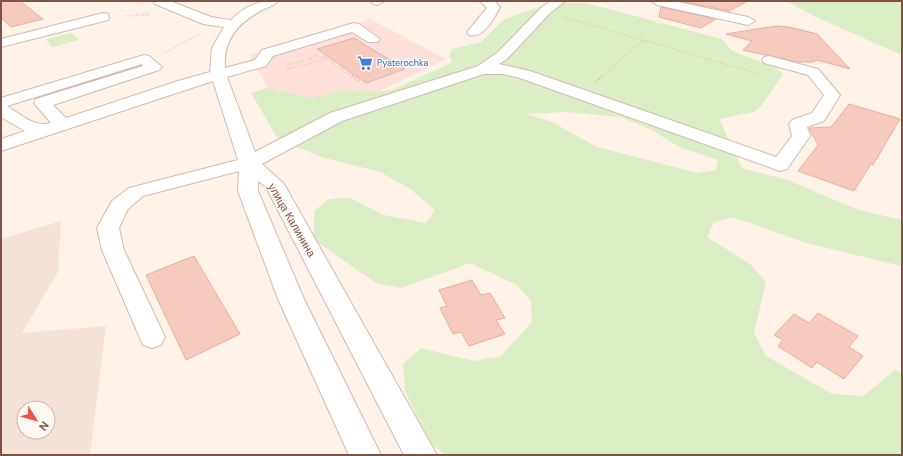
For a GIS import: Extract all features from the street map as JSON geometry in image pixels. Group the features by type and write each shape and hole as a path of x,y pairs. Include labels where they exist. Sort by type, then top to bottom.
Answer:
{"street":[{"path":"474,32 485,21 494,7 486,1"},
{"path":"152,337 112,250 108,228 119,206 136,192 250,163 336,117 482,69 502,56 545,11 559,1"},
{"path":"658,1 748,21"},
{"path":"262,2 242,14 220,43 217,65 218,74 250,163 248,191 291,299 365,455"},
{"path":"154,3 176,9 208,21 233,24"},
{"path":"1,43 103,17"},
{"path":"1,145 218,74 261,64 267,53 354,27 373,39"},
{"path":"1,103 144,59 154,67"},
{"path":"63,125 42,104 154,67"},
{"path":"482,69 504,69 525,74 780,165 801,136 798,124 818,117 832,95 813,72 767,68"},
{"path":"1,110 29,127 44,130"},
{"name":"улица Калинина","path":"250,163 274,184 420,455"}],"path":[{"path":"122,1 154,3"},
{"path":"103,17 176,9"},
{"path":"545,11 643,40 767,68"},
{"path":"154,67 164,54 199,35"},
{"path":"582,94 643,40"},
{"path":"321,55 360,82"},
{"path":"287,69 328,59"}],"shaded area":[{"path":"370,19 446,59 378,92 344,90 312,99 268,88 249,55"},
{"path":"61,221 58,272 22,333 106,326 90,455 1,455 1,239"}],"green space":[{"path":"786,1 902,1 902,55 818,18"},
{"path":"549,3 586,3 722,39 732,51 774,67 783,74 761,106 754,112 719,119 742,168 787,180 859,210 902,220 902,266 806,243 733,217 714,222 707,237 750,264 766,282 754,333 766,356 832,394 863,396 895,370 902,373 902,455 445,455 431,444 405,392 403,364 421,348 474,361 501,356 532,322 531,301 517,285 470,263 401,288 376,283 314,240 314,211 329,199 350,198 384,215 426,223 435,210 409,188 380,172 322,157 278,139 251,93 268,88 312,98 344,90 378,92 394,89 453,62 449,56 452,49 481,42 503,20","holes":["565,112 620,117 652,130 679,147 718,160 716,170 698,173 597,147 552,122 527,114"]},
{"path":"72,33 79,40 52,47 46,39"}],"building":[{"path":"1,1 20,1 43,19 11,27 1,18"},
{"path":"681,1 748,1 729,11"},
{"path":"661,7 716,19 701,28 659,17"},
{"path":"776,26 789,27 817,34 850,69 817,60 812,62 797,62 743,50 752,41 726,34"},
{"name":"Pyaterochka","path":"354,38 405,69 366,83 317,49"},
{"path":"849,104 900,119 873,165 871,164 854,191 798,171 818,145 809,128 831,127"},
{"path":"194,256 240,334 186,360 146,275"},
{"path":"472,280 481,295 490,293 505,318 496,320 505,334 469,346 461,332 453,334 440,308 447,306 439,290"},
{"path":"818,313 858,336 849,347 863,356 844,379 817,362 812,368 778,346 783,340 774,335 794,314 809,323"}],"place":[{"name":"Pyaterochka","path":"365,63"}]}
